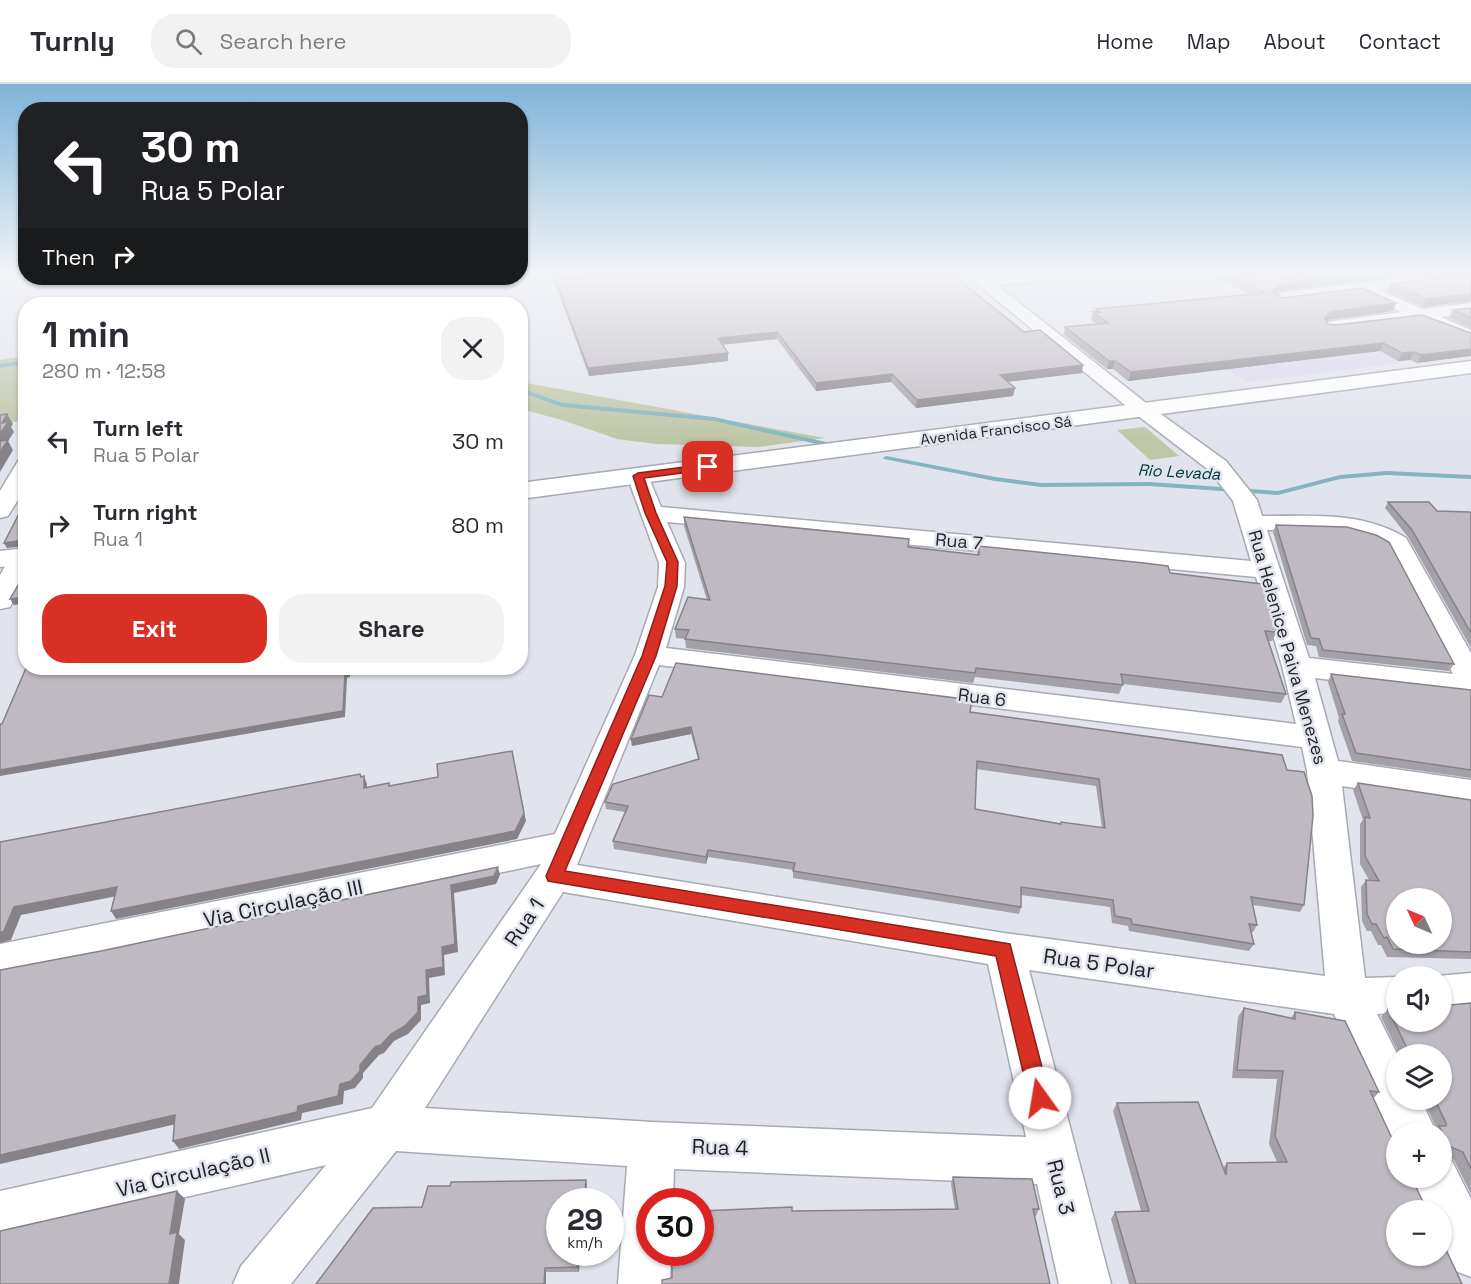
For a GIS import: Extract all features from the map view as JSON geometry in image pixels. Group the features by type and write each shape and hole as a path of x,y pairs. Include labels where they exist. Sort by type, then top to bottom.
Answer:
{"main road":[{"name":"Avenida Francisco Sá","path":"528,490 1471,367"}],"street":[{"name":"Rua Helenice Paiva Menezes","path":"1044,331 1144,411 1218,466 1249,511 1297,666 1324,771 1347,997 1386,1077"},
{"name":"Rua 1","path":"259,1284 386,1128 560,861 649,656 673,576 672,562 638,476"},
{"path":"0,511 18,480"},
{"path":"1249,511 1355,525 1378,530 1397,543 1471,680"},
{"name":"Rua 7","path":"651,513 1268,570"},
{"path":"0,601 16,557"},
{"name":"Rua 6","path":"649,656 1316,738"},
{"path":"1297,666 1471,687"},
{"path":"1324,771 1471,793"},
{"name":"Rua 5 Polar","path":"560,861 1004,950 1347,997 1386,995"},
{"name":"Via Circulação III","path":"0,961 560,861"},
{"name":"Rua 3","path":"1004,950 1085,1284"},
{"path":"1452,992 1471,991"},
{"name":"Rua 4","path":"386,1128 652,1145 1055,1161"},
{"name":"Via Circulação II","path":"0,1215 386,1128"},
{"path":"644,1284 652,1145"},
{"path":"1440,1188 1471,1252"}],"shaded area":[{"path":"1167,331 1341,331 1401,363 1246,382"}],"green space":[{"path":"18,357 18,422 0,423 0,360"},
{"path":"528,383 825,438 758,447 656,444 617,439 528,411"},
{"path":"1145,427 1179,456 1150,460 1117,430"}],"building":[{"path":"574,331 1041,331 1083,365 1000,375 1015,388 917,400 892,374 816,383 777,332 718,338 728,353 588,368"},
{"path":"1070,331 1466,331 1471,333 1471,349 1421,355 1414,352 1402,353 1383,343 1131,372 1115,361 1109,361"},
{"path":"7,414 2,423 8,422 0,434 0,415"},
{"path":"8,440 0,452 0,441"},
{"path":"1388,502 1429,502 1437,511 1471,513 1471,633 1412,530"},
{"path":"18,516 18,541 4,543"},
{"path":"684,517 909,539 908,547 979,555 979,546 1144,563 1168,566 1170,573 1262,584 1277,632 1265,631 1286,694 1121,674 1123,685 976,668 975,673 685,639 689,630 675,629 688,597 710,600"},
{"path":"1276,525 1347,527 1376,535 1389,542 1454,664 1323,650 1319,639 1311,638"},
{"path":"18,585 18,598 10,599"},
{"path":"676,663 972,700 970,712 1282,755 1287,770 1304,772 1312,796 1313,816 1304,905 1251,897 1257,925 1249,924 1254,944 1132,924 1131,919 1115,916 1113,900 1021,887 1021,907 793,871 795,863 708,850 706,857 613,841 628,806 605,802 613,784 699,759 691,727 631,739 649,695 662,697","holes":["977,761 1099,779 1105,828 1061,822 1061,824 975,809"]},
{"path":"1331,674 1471,690 1471,770 1356,753"},
{"path":"23,675 345,675 343,711 0,770 0,724 2,724"},
{"path":"512,751 524,813 515,831 111,911 117,887 14,907 4,931 0,933 0,842 360,774 361,777 364,776 364,788 389,783 389,786 438,777 437,764"},
{"path":"1358,783 1471,800 1471,952 1452,951 1452,888 1386,888 1386,937 1384,938 1376,924 1372,924 1367,914 1366,880 1379,881 1365,856 1365,817 1370,818"},
{"path":"498,867 494,876 451,885 455,944 442,947 443,967 426,970 427,995 418,997 418,1012 405,1026 391,1034 381,1045 375,1047 360,1065 360,1071 351,1081 340,1084 338,1096 298,1106 297,1112 173,1141 175,1115 0,1155 0,970 101,951"},
{"path":"1471,1003 1471,1169 1463,1152 1452,1147 1452,1122 1446,1122 1440,1110 1452,1110 1452,1044 1405,1044 1399,1032 1452,1032 1452,1005"},
{"path":"1244,1008 1295,1019 1295,1012 1345,1021 1379,1092 1370,1091 1386,1125 1386,1188 1416,1188 1422,1200 1386,1200 1386,1266 1452,1266 1452,1262 1462,1284 1136,1284 1115,1212 1149,1211 1117,1103 1198,1102 1226,1175 1227,1163 1287,1162 1275,1136 1283,1071 1237,1070"},
{"path":"953,1177 1032,1179 1039,1209 1033,1209 1050,1284 662,1284 662,1280 672,1278 672,1266 714,1266 714,1210 792,1207 792,1211 958,1209"},
{"path":"586,1180 585,1188 546,1188 546,1266 577,1267 545,1268 544,1284 316,1284 373,1208 422,1207 428,1186 450,1186 451,1182"},
{"path":"177,1191 170,1234 177,1232 169,1284 0,1284 0,1231"}],"waterway":[{"path":"0,366 18,363"},
{"path":"528,393 562,405 714,419 835,446"},
{"name":"Rio Levada","path":"886,458 995,479 1041,485 1149,484 1278,493 1340,477 1387,473 1471,477"}],"route":[{"path":"708,467 638,476 672,562 671,586 649,656 554,876 1004,950 1040,1098"}]}
